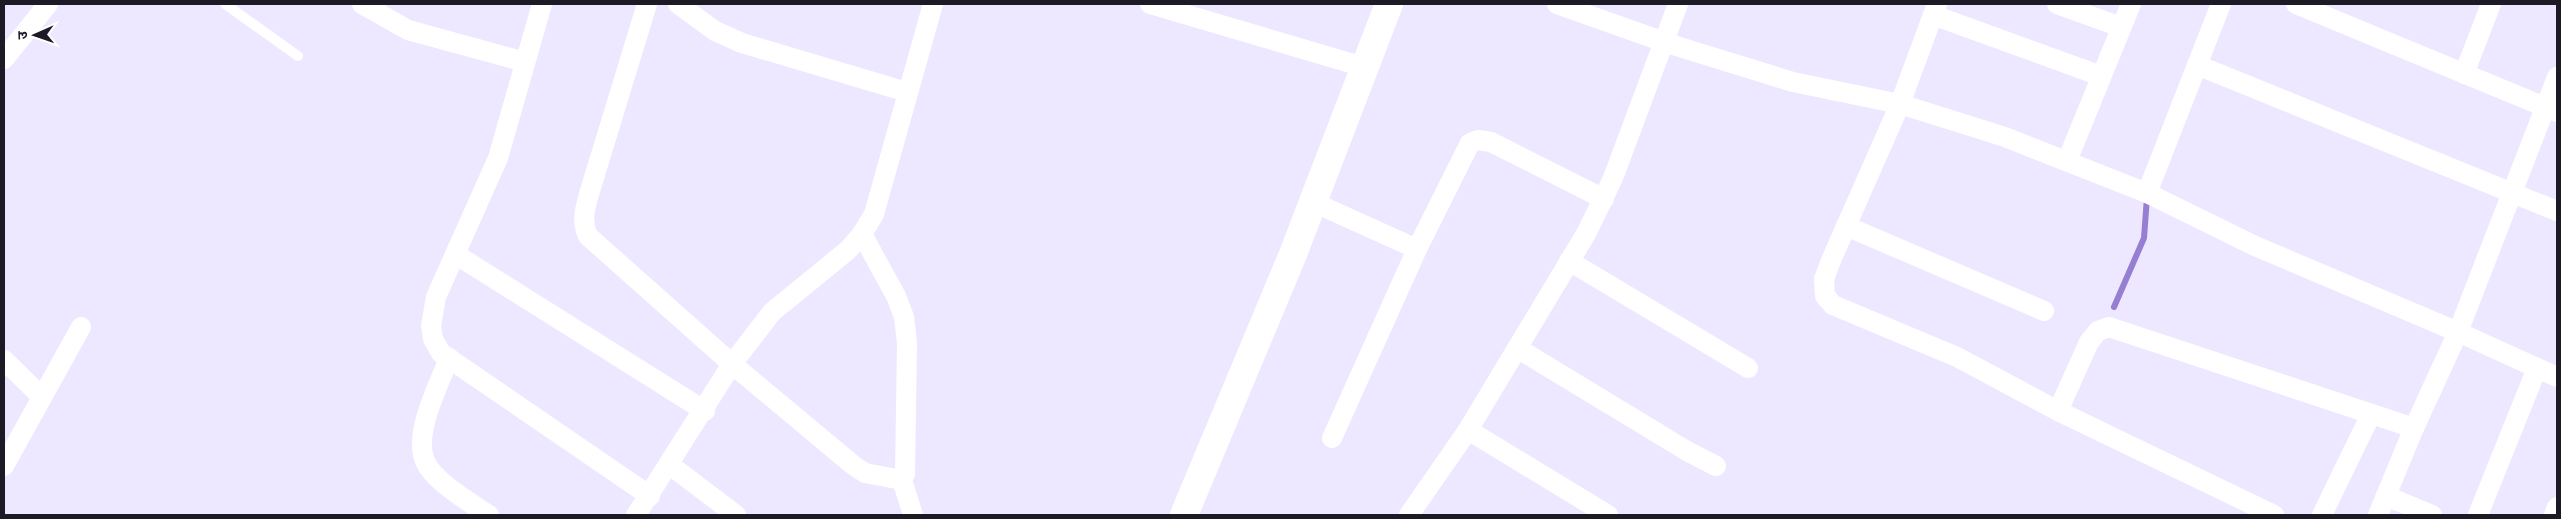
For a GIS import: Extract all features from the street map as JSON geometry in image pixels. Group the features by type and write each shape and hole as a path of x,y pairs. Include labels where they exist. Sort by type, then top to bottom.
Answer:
{"street":[{"path":"4,59 48,4"},
{"path":"362,4 408,30 525,62"},
{"path":"542,4 498,158 436,297 431,326 433,339 441,353 650,496"},
{"path":"647,4 589,194 584,217 584,228 588,236 732,364 865,473 902,480"},
{"path":"678,4 715,31 742,43 907,92"},
{"path":"636,515 670,465 732,364 772,312 848,250 862,234 874,214 933,4"},
{"path":"1150,4 1364,67"},
{"path":"1184,515 1313,202 1390,4"},
{"path":"1557,4 1663,42 1794,82 1900,104 2005,137 2147,193 2255,246 2458,332 2557,377"},
{"path":"1409,515 1468,430 1569,261 1604,198 1678,4"},
{"path":"2057,4 2121,27"},
{"path":"2067,161 2131,4"},
{"path":"2147,193 2220,4"},
{"path":"2296,4 2551,110"},
{"path":"2464,74 2491,4"},
{"path":"2101,76 1935,9 1900,104 1824,279 1824,296 1833,304 1957,357 2058,411 2274,515"},
{"path":"2196,65 2557,211"},
{"path":"2378,515 2414,428 2458,332 2512,193 2551,110 2557,77"},
{"path":"1332,438 1416,249 1462,156 1470,144 1478,140 1491,142 1604,198"},
{"path":"1313,202 1416,249"},
{"path":"1846,226 2044,311"},
{"path":"862,234 896,296 904,317 908,343 905,474 902,480 913,515"},
{"path":"455,254 704,411"},
{"path":"1569,261 1748,368"},
{"path":"4,466 81,327"},
{"path":"2058,411 2089,342 2098,331 2109,327 2414,428"},
{"path":"1517,348 1687,452 1716,466"},
{"path":"449,358 423,430 421,447 425,462 446,486 488,515"},
{"path":"4,360 42,397"},
{"path":"2478,515 2537,368"},
{"path":"2322,515 2371,414"},
{"path":"1468,430 1608,515"},
{"path":"670,465 733,514"},
{"path":"2386,496 2432,515"},
{"path":"2554,515 2557,507"}],"lane":[{"path":"225,4 298,56"}],"waterway":[{"path":"2114,307 2144,238 2147,197"}]}
